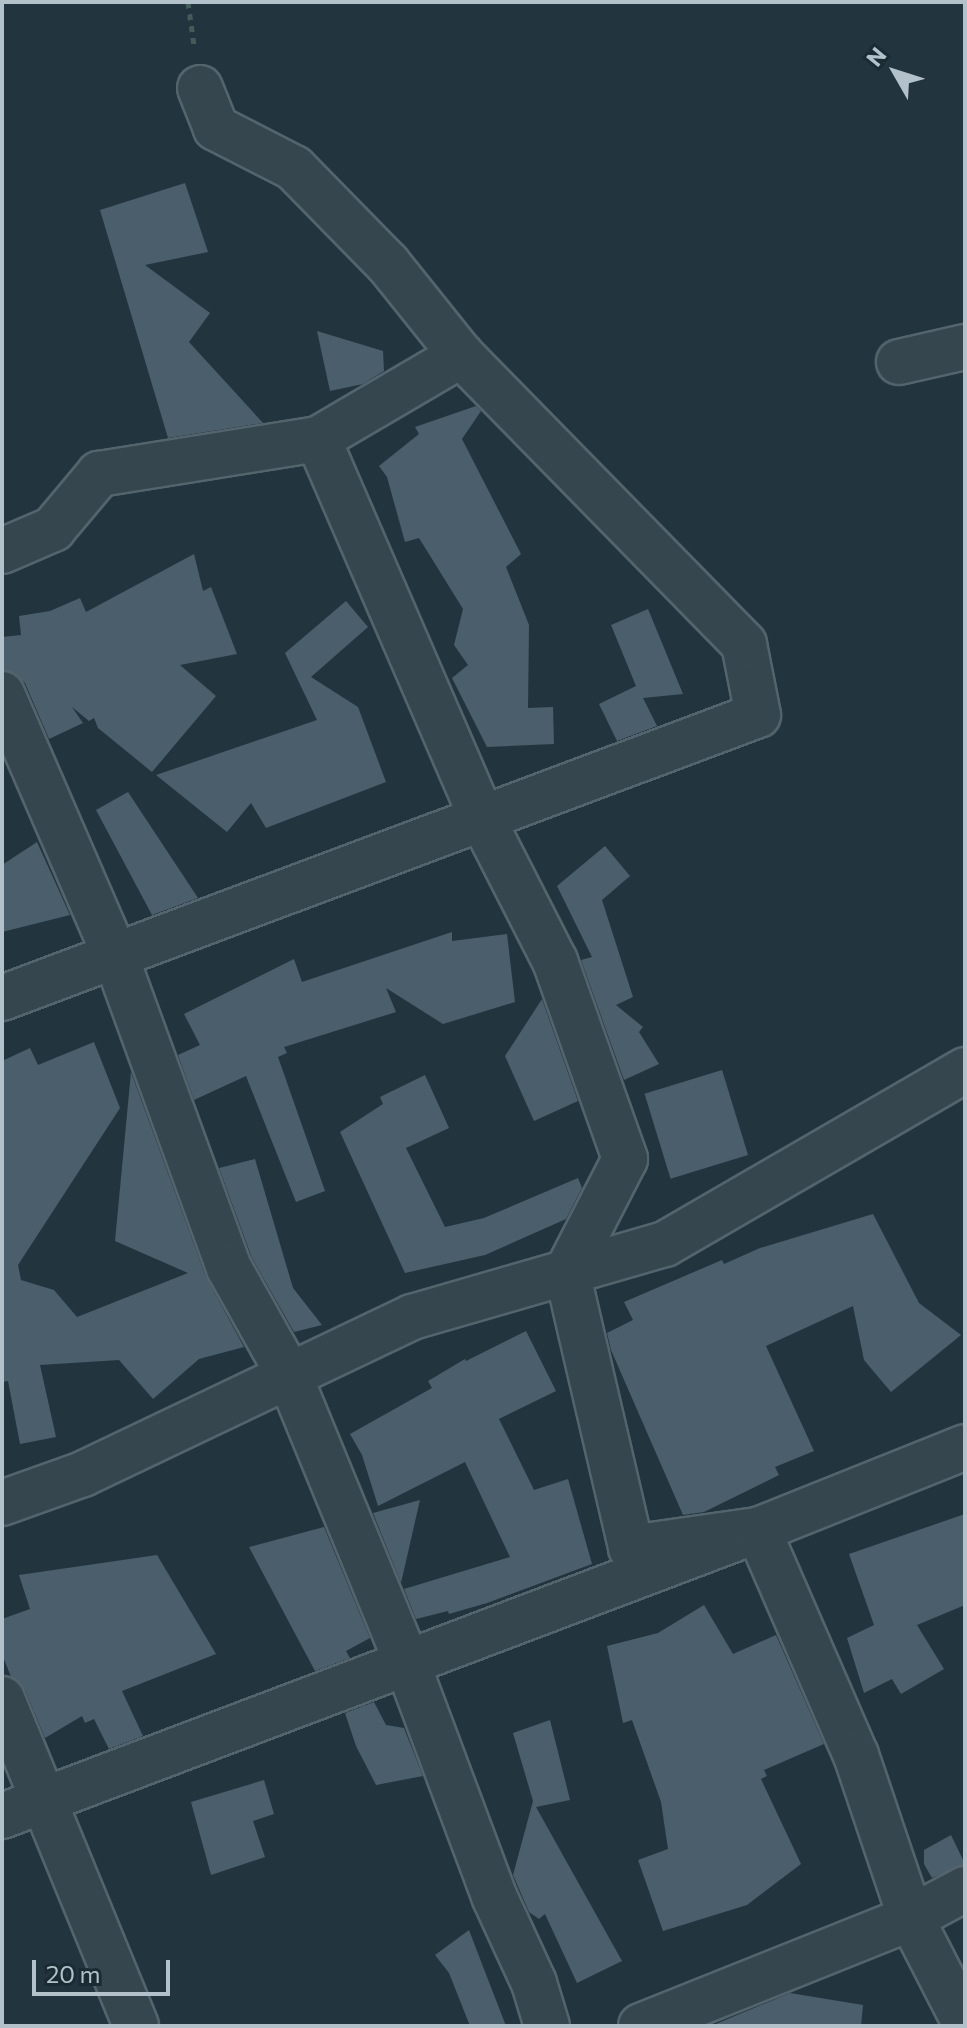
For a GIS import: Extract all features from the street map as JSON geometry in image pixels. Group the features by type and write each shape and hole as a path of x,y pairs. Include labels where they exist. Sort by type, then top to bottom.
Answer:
{"street":[{"path":"2,998 758,715 744,644 461,355 388,264 294,168 216,128 200,88"},
{"path":"899,362 965,347"},
{"path":"2,551 53,529 99,474 318,439 461,355"},
{"path":"318,439 482,818 555,961 625,1159 567,1272 631,1548 758,1530"},
{"path":"2,694 115,955 229,1268 289,1375 407,1663 494,1896 534,1983 547,2026"},
{"path":"2,1503 83,1474 412,1317 665,1244 965,1070"},
{"path":"2,1816 758,1530 965,1447"},
{"path":"758,1530 856,1755 911,1918 965,2023"},
{"path":"2,1699 136,2026"},
{"path":"641,2026 911,1918 965,1889"}],"building":[{"path":"185,183 208,252 145,265 210,313 189,342 263,423 168,438 100,210"},
{"path":"317,331 383,351 384,371 363,384 330,391"},
{"path":"476,406 481,411 462,439 521,554 506,567 529,625 528,708 553,707 554,744 487,747 452,678 468,665 454,645 463,609 419,538 405,542 387,477 379,466 419,434 415,427"},
{"path":"194,554 203,591 211,587 237,654 180,665 216,696 152,772 98,728 94,718 89,721 72,707 83,723 49,739 25,683 16,674 2,669 2,637 21,635 19,616 50,611 80,598 86,612"},
{"path":"346,601 368,627 311,677 358,707 386,782 266,828 251,803 227,832 156,775 317,720 285,653"},
{"path":"648,609 683,694 643,698 657,726 617,741 599,704 636,686 611,625"},
{"path":"128,792 198,898 152,915 96,810"},
{"path":"37,842 70,915 2,932 2,865"},
{"path":"605,846 630,876 602,900 633,997 616,1005 643,1027 639,1032 659,1064 624,1080 581,960 592,957 557,886"},
{"path":"452,932 452,941 507,934 515,1002 443,1024 386,988 396,1012 284,1047 287,1053 278,1057 325,1191 296,1202 246,1076 194,1100 178,1055 200,1045 184,1014 294,959 302,982"},
{"path":"542,999 578,1101 534,1121 505,1056"},
{"path":"94,1042 120,1108 18,1265 21,1280 54,1290 77,1317 188,1273 115,1241 131,1072 206,1277 244,1347 199,1359 153,1399 119,1360 40,1365 56,1437 20,1444 8,1381 2,1382 2,1061 30,1048 38,1065"},
{"path":"722,1070 748,1155 671,1179 645,1094"},
{"path":"425,1075 449,1128 406,1148 445,1227 484,1218 578,1178 582,1188 566,1219 485,1255 405,1273 340,1132 383,1104 380,1097"},
{"path":"255,1159 293,1288 322,1325 294,1332 252,1258 219,1168"},
{"path":"873,1214 919,1303 961,1335 891,1392 864,1360 853,1306 766,1346 814,1451 775,1467 779,1475 704,1512 683,1515 611,1350 607,1333 633,1320 624,1302 722,1260 724,1264 760,1248"},
{"path":"526,1331 556,1391 499,1419 534,1490 568,1479 592,1564 487,1603 416,1619 404,1589 510,1557 465,1462 378,1506 362,1455 350,1434 432,1388 428,1381 465,1359"},
{"path":"420,1500 401,1583 373,1513"},
{"path":"965,1514 965,1605 917,1625 944,1669 901,1694 892,1679 864,1693 847,1638 874,1625 849,1554"},
{"path":"324,1527 370,1638 346,1651 350,1658 315,1671 249,1547"},
{"path":"157,1555 216,1654 122,1691 143,1736 109,1749 94,1719 85,1723 82,1716 45,1738 25,1690 11,1677 2,1654 2,1619 30,1609 19,1575"},
{"path":"704,1605 733,1654 776,1635 824,1744 764,1770 767,1776 761,1779 801,1864 747,1905 663,1931 638,1860 668,1849 661,1802 632,1720 623,1723 607,1646 658,1633"},
{"path":"374,1702 386,1725 404,1728 423,1776 376,1785 356,1746 345,1713"},
{"path":"550,1720 570,1800 536,1807 622,1961 577,1983 545,1914 539,1919 529,1912 513,1875 533,1801 513,1733"},
{"path":"264,1780 274,1814 253,1821 265,1857 211,1875 191,1802"},
{"path":"951,1835 965,1864 932,1878 924,1864 924,1850"},
{"path":"469,1930 506,2026 470,2026 449,1973 435,1955"},
{"path":"790,1993 863,2005 861,2026 711,2026"}]}
